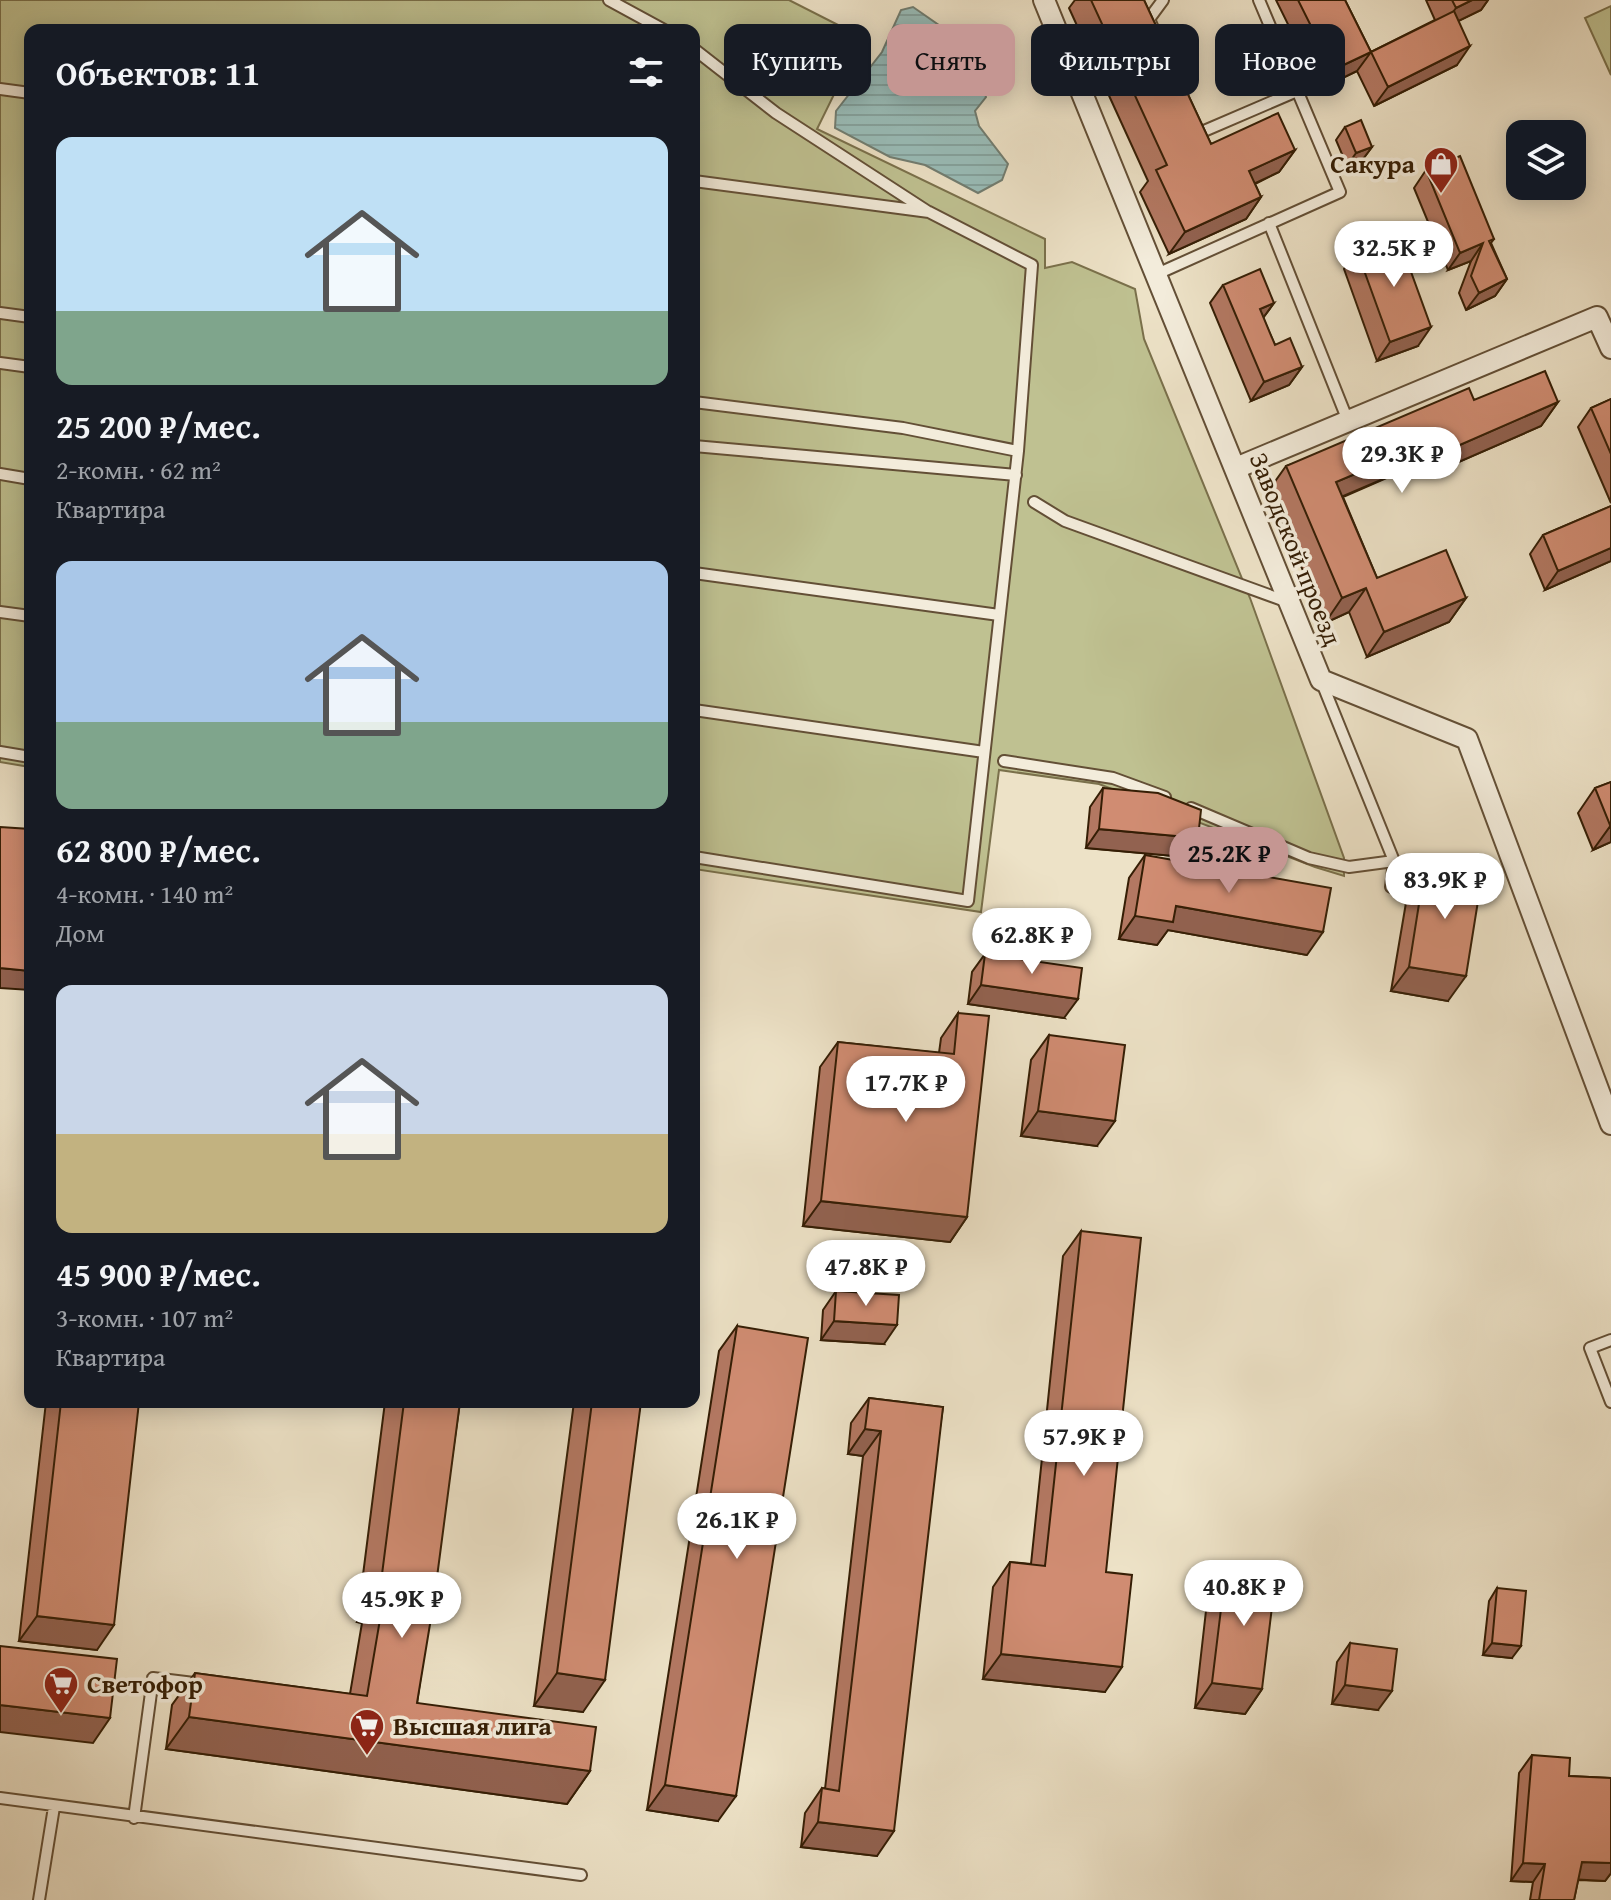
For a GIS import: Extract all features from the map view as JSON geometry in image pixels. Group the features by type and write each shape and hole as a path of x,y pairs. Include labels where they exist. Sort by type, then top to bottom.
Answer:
{"street":[{"name":"Заводской проезд","path":"1044,0 1321,680 1467,739 1611,1124"},
{"path":"1236,468 1597,317 1611,348"}],"lane":[{"path":"609,0 653,24"},
{"path":"1151,24 1149,19 1163,0"},
{"path":"1259,0 1269,24"},
{"path":"700,54 776,113 929,212 1032,265 1016,475 968,901 700,858"},
{"path":"0,89 24,92"},
{"path":"1191,120 1197,134 1285,96"},
{"path":"1157,274 1340,192 1299,96"},
{"path":"700,182 929,212"},
{"path":"1269,223 1348,421"},
{"path":"0,313 24,316"},
{"path":"0,363 24,366"},
{"path":"700,403 903,428 1018,451"},
{"path":"700,447 1016,475"},
{"path":"0,474 24,478"},
{"path":"1034,502 1065,521 1290,602"},
{"path":"700,574 999,615"},
{"path":"0,612 24,615"},
{"path":"1321,680 1394,861 1391,887"},
{"path":"700,711 984,752"},
{"path":"0,752 24,756"},
{"path":"1004,761 1113,778 1149,790 1309,858 1349,867 1394,861"},
{"path":"1611,1340 1590,1348 1611,1402"},
{"path":"134,1818 153,1678 214,1685"},
{"path":"0,1798 581,1875"},
{"path":"39,1900 54,1807"}],"green space":[{"path":"0,0 789,0 836,24 724,24 724,96 833,96 817,129 1045,239 1045,268 1072,262 1135,289 1144,339 1250,598 1344,858 1344,876 1099,784 999,770 981,912 700,870 700,24 24,24 24,766 0,762"},
{"path":"1611,6 1611,75 1585,18"}],"water":[{"path":"913,7 937,24 895,24 901,10"},
{"path":"887,41 887,96 986,96 975,111 979,126 1008,164 1002,180 978,193 925,165 890,157 835,128 836,111 848,96 871,96 871,66"}],"building":[{"path":"1091,0 1144,0 1155,24 1102,24"},
{"path":"1298,0 1345,0 1371,52 1345,64 1345,24 1310,24"},
{"path":"1452,0 1472,0 1456,8"},
{"path":"1454,11 1470,46 1388,87 1371,52"},
{"path":"1135,96 1189,96 1211,144 1278,113 1295,150 1249,171 1261,197 1185,232 1156,170 1167,165"},
{"path":"1361,120 1372,147 1356,153 1345,127"},
{"path":"1460,156 1494,239 1489,241 1507,279 1479,293 1471,276 1483,243 1460,253 1426,170"},
{"path":"1398,236 1431,327 1390,342 1357,251"},
{"path":"1260,269 1274,303 1260,309 1275,345 1290,338 1302,367 1264,382 1223,285"},
{"path":"1545,371 1558,402 1446,451 1440,438 1336,482 1377,578 1446,550 1466,598 1384,632 1366,588 1342,598 1286,466 1469,388 1474,400"},
{"path":"1611,399 1611,454 1591,408"},
{"path":"1611,506 1611,548 1558,571 1543,535"},
{"path":"1611,782 1611,825 1610,825 1595,788"},
{"path":"1103,788 1158,793 1201,810 1198,838 1099,829"},
{"path":"0,827 24,829 24,970 0,968"},
{"path":"1145,855 1331,888 1323,932 1176,906 1173,922 1135,916"},
{"path":"1425,866 1482,876 1466,976 1409,967"},
{"path":"985,954 1082,968 1078,999 981,985"},
{"path":"958,1013 989,1016 967,1217 821,1201 838,1042 954,1054"},
{"path":"1049,1035 1125,1045 1115,1121 1038,1111"},
{"path":"1081,1231 1141,1238 1106,1572 1132,1575 1122,1667 1001,1654 1010,1562 1045,1566"},
{"path":"836,1291 899,1295 897,1325 834,1321"},
{"path":"737,1326 808,1338 736,1796 665,1785"},
{"path":"869,1398 943,1407 894,1831 818,1822 822,1788 839,1791 881,1431 865,1429"},
{"path":"60,1408 138,1408 114,1625 37,1616"},
{"path":"403,1408 459,1408 417,1703 596,1727 590,1771 189,1717 195,1673 367,1696 385,1590 380,1590"},
{"path":"591,1408 640,1408 605,1680 557,1673"},
{"path":"1226,1568 1276,1574 1262,1689 1212,1683"},
{"path":"1497,1588 1526,1591 1521,1646 1492,1643"},
{"path":"1350,1643 1397,1649 1392,1691 1345,1685"},
{"path":"0,1646 117,1659 110,1718 0,1705"},
{"path":"1532,1755 1570,1758 1569,1776 1611,1778 1611,1863 1582,1862 1574,1900 1539,1900 1545,1864 1523,1863"}],"place":[{"name":"Сакура","path":"1441,195"},
{"name":"Светофор","path":"61,1715"},
{"name":"Высшая лига","path":"367,1757"}]}
